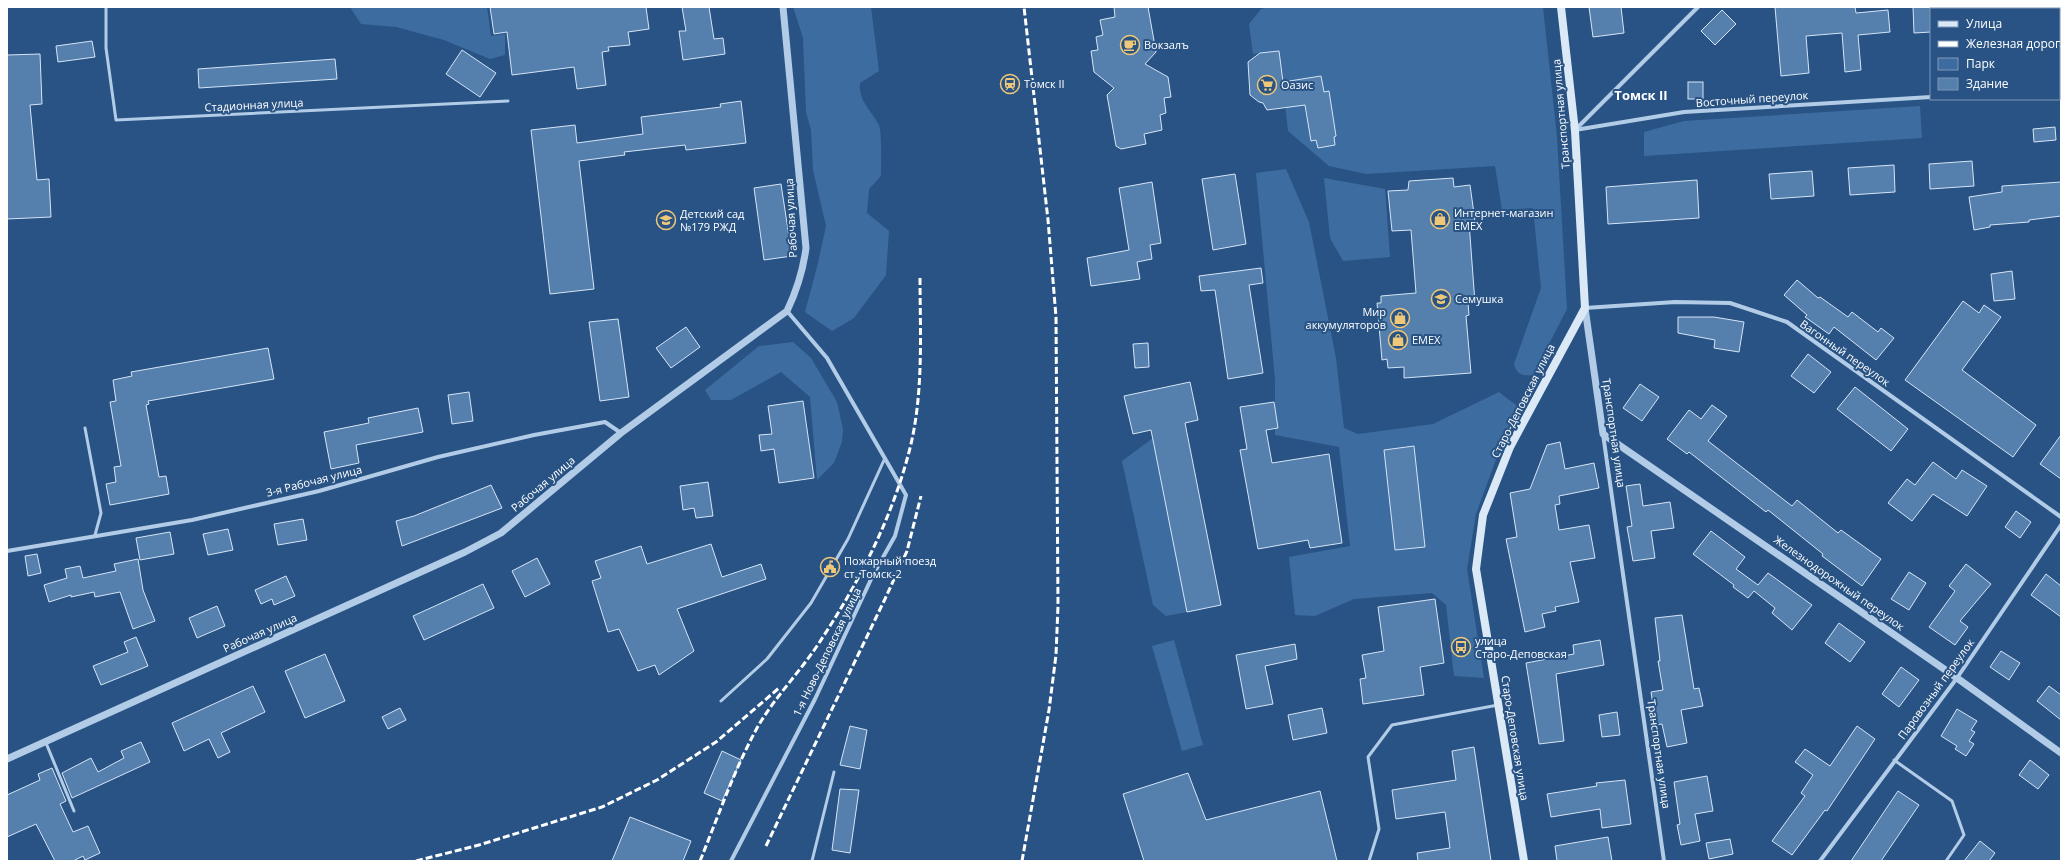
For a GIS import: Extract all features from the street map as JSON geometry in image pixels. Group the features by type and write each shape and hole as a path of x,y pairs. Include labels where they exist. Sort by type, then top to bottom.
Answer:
{"main road":[{"name":"Транспортная улица","path":"1561,7 1575,130 1585,308"},
{"name":"Старо-Деповская улица","path":"1524,861 1476,569 1483,515 1510,447 1585,308"}],"street":[{"name":"Рабочая улица","path":"7,759 465,552 495,536 534,507 621,433 787,311 801,276 806,248 783,7"},
{"path":"1575,130 1698,7"},
{"name":"Восточный переулок","path":"1575,130 1684,112 1930,97"},
{"name":"Вагонный переулок","path":"1585,308 1675,302 1730,303 1787,322 2061,517"},
{"name":"Транспортная улица","path":"1585,308 1664,861"},
{"name":"1-я Ново-Деповская улица","path":"732,861 815,699 873,575 895,536 906,495 827,358 787,311"},
{"name":"3-я Рабочая улица","path":"7,550 192,520 319,491 438,457 534,435 605,422 621,433"},
{"name":"Железнодорожный переулок","path":"1603,434 1957,678 2061,753"},
{"name":"Паровозный переулок","path":"1820,861 1894,760 1957,678 2061,525"}],"lane":[{"name":"Стадионная улица","path":"106,7 106,48 116,120 508,101"},
{"path":"85,428 101,513 95,536"},
{"path":"722,702 767,659 811,603 848,539 885,458"},
{"path":"1369,861 1379,829 1368,757 1392,725 1498,705"},
{"path":"46,742 74,811"},
{"path":"1894,760 1952,801 1964,835 1946,861"},
{"path":"812,861 834,772"}],"green space":[{"path":"350,7 487,7 491,36 505,34 505,55 490,59 444,40 396,27 361,24"},
{"path":"793,7 871,7 879,71 860,83 860,89 863,101 876,120 880,129 881,176 869,189 867,213 889,231 886,275 854,318 832,331 805,312 826,226 813,170 811,130 806,112 803,38"},
{"path":"1270,7 1543,7 1557,137 1567,309 1533,375 1519,373 1514,364 1541,288 1533,208 1502,210 1495,166 1366,174 1329,166 1288,131 1279,51 1253,54 1249,24 1261,9"},
{"path":"1920,106 1922,138 1644,156 1644,132 1684,121"},
{"path":"1286,169 1309,222 1336,358 1344,428 1358,434 1433,424 1499,392 1521,409 1502,443 1476,514 1467,569 1484,678 1454,676 1446,605 1432,593 1354,599 1315,616 1295,615 1289,557 1350,546 1339,447 1275,435 1275,380 1256,173"},
{"path":"1324,178 1385,189 1390,257 1343,261 1330,238"},
{"path":"793,342 811,358 837,402 843,429 842,442 834,463 817,480 810,397 781,372 731,400 711,400 705,390 759,346"},
{"path":"1153,438 1187,612 1166,616 1153,605 1122,461"},
{"path":"1174,640 1203,745 1182,751 1152,646"}],"building":[{"path":"490,7 646,7 649,29 628,32 630,45 608,47 609,51 602,52 606,85 577,89 574,67 512,75 507,32 494,34"},
{"path":"682,7 709,7 714,39 723,38 725,54 683,60 679,31 686,31"},
{"path":"1114,7 1148,7 1156,52 1145,64 1168,77 1171,97 1164,98 1166,113 1160,115 1162,130 1144,134 1146,144 1121,149 1116,146 1107,95 1114,88 1094,72 1091,51 1098,50 1096,37 1103,35 1100,20 1115,17"},
{"path":"1589,7 1621,7 1624,33 1593,37"},
{"path":"1775,7 1855,7 1856,13 1888,10 1890,32 1858,35 1861,70 1845,72 1842,33 1806,36 1809,73 1781,76"},
{"path":"1913,7 1931,7 1930,32 1914,33"},
{"path":"1722,10 1736,24 1715,45 1701,31"},
{"path":"92,41 95,57 58,62 56,46"},
{"path":"462,50 496,73 480,97 446,74"},
{"path":"1279,51 1283,82 1321,76 1324,92 1329,91 1336,136 1334,137 1335,145 1318,148 1316,140 1311,141 1305,105 1267,110 1263,103 1259,102 1250,95 1248,62 1260,53"},
{"path":"40,54 42,104 30,105 37,180 49,179 51,217 7,219 7,55"},
{"path":"335,59 337,79 199,88 198,69"},
{"path":"1688,82 1703,82 1703,99 1688,99"},
{"path":"741,101 746,143 686,150 685,145 624,152 625,155 579,161 594,289 550,294 531,130 575,125 577,143 643,134 641,117 721,107 720,104"},
{"path":"2055,127 2056,140 2034,142 2033,129"},
{"path":"1972,161 1974,186 1930,189 1929,164"},
{"path":"1894,165 1895,192 1850,195 1848,168"},
{"path":"1812,171 1814,196 1771,199 1769,174"},
{"path":"1235,174 1246,244 1213,250 1202,179"},
{"path":"1453,178 1454,187 1470,185 1475,221 1469,222 1475,303 1468,303 1469,315 1466,316 1471,373 1404,378 1404,367 1388,368 1387,359 1382,360 1377,303 1381,303 1381,296 1416,293 1411,230 1392,231 1388,191 1408,190 1409,181"},
{"path":"1697,180 1699,218 1608,224 1606,187"},
{"path":"1152,182 1161,243 1150,245 1152,259 1137,262 1140,279 1091,286 1087,258 1129,250 1119,188"},
{"path":"2061,182 2061,216 2029,220 2029,222 1990,225 1990,227 1974,230 1969,197 2002,192 2002,186"},
{"path":"781,184 792,256 764,260 754,188"},
{"path":"1261,268 1263,283 1249,285 1263,373 1228,379 1215,290 1201,291 1199,276"},
{"path":"2012,271 2015,299 1994,301 1991,274"},
{"path":"1797,280 1818,298 1820,297 1848,317 1852,312 1878,332 1881,328 1894,338 1876,360 1834,327 1829,334 1805,317 1807,315 1784,295"},
{"path":"1963,301 1979,313 1984,305 2001,317 1962,370 2036,425 2013,457 1905,380"},
{"path":"1678,317 1714,317 1744,322 1739,352 1714,348 1715,340 1678,333"},
{"path":"618,319 629,397 600,401 589,322"},
{"path":"686,327 700,347 671,368 656,348"},
{"path":"1148,343 1149,367 1135,368 1133,344"},
{"path":"268,348 274,379 148,401 149,404 146,405 159,477 166,476 169,494 110,505 106,484 116,482 114,467 121,466 110,402 116,401 113,380 132,376 131,372"},
{"path":"1808,354 1831,372 1814,393 1791,376"},
{"path":"1190,382 1198,420 1185,423 1221,605 1187,612 1151,430 1133,434 1124,396"},
{"path":"1640,384 1659,397 1642,421 1623,408"},
{"path":"1855,387 1908,429 1891,451 1837,409"},
{"path":"469,392 473,421 452,424 448,395"},
{"path":"803,401 814,478 779,483 774,449 761,451 759,435 772,434 768,406"},
{"path":"1274,402 1278,428 1266,430 1272,463 1329,454 1342,543 1310,548 1308,540 1258,549 1240,450 1247,449 1240,407"},
{"path":"1712,405 1727,416 1708,441 1792,506 1797,500 1838,533 1841,530 1881,559 1862,586 1822,556 1823,554 1768,510 1766,512 1689,452 1687,454 1667,439 1689,410 1701,419"},
{"path":"418,408 423,432 356,445 359,463 331,469 324,432 369,423 368,418"},
{"path":"2061,435 2061,479 2040,464"},
{"path":"1560,442 1565,469 1594,463 1599,488 1559,496 1560,504 1555,505 1559,530 1589,525 1595,558 1570,562 1579,602 1555,607 1556,611 1542,614 1545,627 1525,632 1506,539 1517,537 1510,493 1530,489 1547,445"},
{"path":"1414,446 1425,547 1395,550 1384,450"},
{"path":"1933,462 1956,479 1962,470 1987,486 1967,516 1933,494 1912,521 1888,503 1907,479 1915,485"},
{"path":"708,482 713,516 696,518 694,508 683,510 680,486"},
{"path":"1640,484 1643,506 1670,502 1674,528 1651,531 1655,558 1633,561 1627,527 1632,526 1626,486"},
{"path":"491,485 502,508 402,546 396,521 414,516"},
{"path":"2016,511 2031,522 2020,538 2005,527"},
{"path":"303,519 307,540 278,545 274,524"},
{"path":"228,529 233,550 208,555 203,534"},
{"path":"1711,531 1745,557 1736,569 1758,585 1768,573 1812,605 1792,630 1772,613 1775,608 1754,591 1748,598 1733,587 1734,585 1693,554"},
{"path":"170,532 174,554 140,560 136,538"},
{"path":"711,544 722,577 761,564 766,579 677,609 694,651 659,675 655,665 638,671 619,629 608,632 592,581 601,578 595,561 641,546 647,564"},
{"path":"37,554 41,573 28,576 25,556"},
{"path":"537,558 550,584 525,597 512,571"},
{"path":"138,559 143,590 155,621 133,629 120,592 95,597 94,592 71,597 71,595 49,602 44,585 67,578 65,569 80,566 83,578 116,571 114,564"},
{"path":"1966,564 1991,584 1960,621 1968,627 1955,645 1929,627 1955,591 1949,586"},
{"path":"1909,572 1926,583 1909,610 1891,599"},
{"path":"2046,574 2061,586 2061,617 2031,595"},
{"path":"286,576 295,596 274,605 272,599 261,604 255,590"},
{"path":"483,584 494,608 424,640 413,616"},
{"path":"1435,599 1444,663 1420,667 1424,695 1363,704 1360,679 1366,678 1362,655 1384,651 1378,607"},
{"path":"217,606 225,626 197,638 189,618"},
{"path":"1682,615 1694,689 1699,688 1703,706 1681,710 1687,743 1667,747 1662,724 1656,725 1651,692 1663,690 1658,661 1660,661 1655,618"},
{"path":"1839,623 1865,642 1850,662 1825,643"},
{"path":"136,637 148,666 101,685 93,666 128,652 124,642"},
{"path":"1600,640 1604,665 1556,674 1564,741 1539,744 1526,663 1574,654 1573,645"},
{"path":"1295,644 1297,659 1265,666 1273,704 1246,709 1236,655"},
{"path":"2001,651 2020,663 2009,680 1990,667"},
{"path":"325,654 345,701 305,718 285,671"},
{"path":"1901,667 1919,680 1899,707 1882,694"},
{"path":"253,686 265,712 221,733 230,752 218,758 209,739 184,751 172,723"},
{"path":"2049,686 2061,695 2061,720 2037,701"},
{"path":"400,708 406,720 388,729 382,717"},
{"path":"1322,708 1327,733 1293,740 1288,715"},
{"path":"1957,709 1977,721 1971,730 1975,732 1969,741 1974,744 1966,756 1955,749 1957,746 1941,736"},
{"path":"1617,712 1620,735 1602,737 1599,715"},
{"path":"850,726 867,730 860,769 840,765"},
{"path":"1857,726 1875,739 1827,811 1825,810 1792,855 1772,841 1805,796 1801,793 1813,775 1795,762 1805,749 1830,766"},
{"path":"141,742 150,762 72,798 62,773 91,758 98,772 124,758 121,751"},
{"path":"1474,747 1491,861 1418,861 1417,853 1450,848 1445,812 1396,819 1392,790 1456,780 1452,751"},
{"path":"722,751 741,760 722,801 704,793"},
{"path":"2030,760 2049,775 2038,789 2019,775"},
{"path":"52,768 66,801 60,804 73,832 88,826 100,853 85,860 83,856 73,861 55,861 36,824 7,837 7,795 40,780 38,774"},
{"path":"1188,773 1206,820 1320,791 1337,861 1144,861 1123,794"},
{"path":"1707,776 1713,811 1695,814 1700,841 1681,845 1677,825 1680,824 1674,782"},
{"path":"1625,780 1631,824 1602,828 1600,809 1551,817 1547,794 1597,786 1596,783"},
{"path":"840,789 859,790 850,853 832,850"},
{"path":"1898,791 1919,805 1881,861 1851,861"},
{"path":"630,817 691,841 683,861 612,861"},
{"path":"1608,837 1612,861 1557,861 1555,846"},
{"path":"1730,839 1733,854 1709,859 1706,843"},
{"path":"1980,841 1995,853 1989,861 1964,861"}],"railway":[{"path":"1022,861 1049,710 1056,655 1058,606 1056,317 1048,220 1024,7"},
{"path":"700,861 734,777 757,728 771,706 812,654 847,598 872,551 893,503 909,452 917,409 920,364 920,276"},
{"path":"766,846 907,551 921,496"},
{"path":"416,861 479,845 602,807 657,780 716,742 779,688"}],"place":[{"name":"Вокзалъ","path":"1130,45"},
{"name":"Томск II","path":"1010,84"},
{"name":"Оазис","path":"1267,85"},
{"name":"Интернет-магазин EMEX","path":"1440,219"},
{"name":"Детский сад №179 РЖД","path":"666,220"},
{"name":"Семушка","path":"1441,299"},
{"name":"Мир аккумуляторов","path":"1400,318"},
{"name":"EMEX","path":"1398,340"},
{"name":"Пожарный поезд ст. Томск-2","path":"830,567"},
{"name":"улица Старо-Деповская","path":"1461,647"}],"district":[{"name":"Томск II","path":"1641,95"}]}
